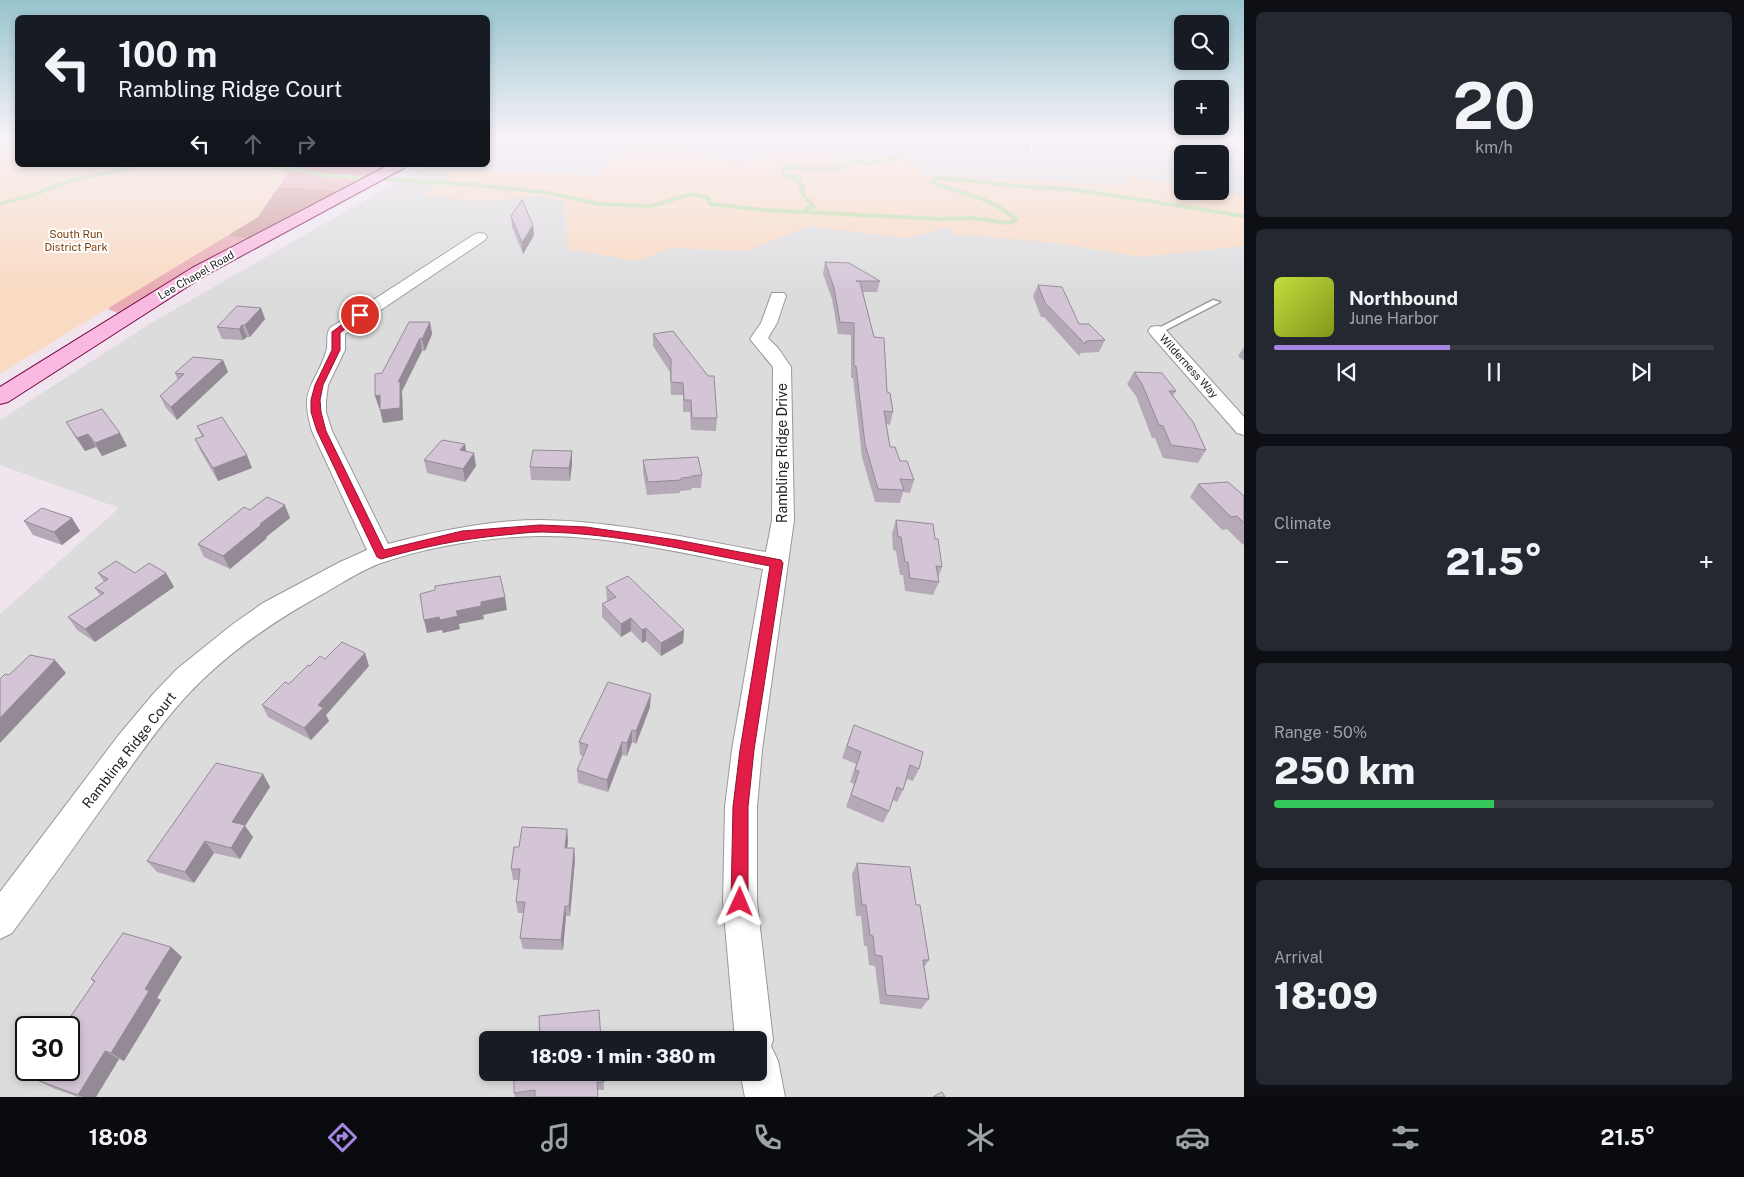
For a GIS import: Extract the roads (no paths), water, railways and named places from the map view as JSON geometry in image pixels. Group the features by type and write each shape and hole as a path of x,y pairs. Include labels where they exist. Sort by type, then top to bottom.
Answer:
{"main road":[{"name":"Lee Chapel Road","path":"0,397 198,272 352,190"}],"street":[{"path":"381,555 322,431 316,412 319,385 336,350 336,332 480,237"},
{"name":"Rambling Ridge Drive","path":"753,1031 740,902 741,807 747,750 783,520 782,367 776,356 759,339 769,323 778,296"},
{"name":"Wilderness Way","path":"1157,331 1244,428"},
{"name":"Rambling Ridge Court","path":"0,922 129,745 164,701 187,677 242,631 272,610 341,572 381,555 415,545 462,535 540,528 586,530 677,544 777,563"},
{"path":"762,1081 765,1097"}],"lane":[{"name":"Wilderness Way","path":"1157,331 1216,302"}],"waterway":[{"path":"0,204 45,190"},
{"path":"525,190 600,204 651,206 692,194 708,198 710,204 764,210 940,219 974,218 1007,223 1015,221 1016,219 1007,212 988,202 956,190"},
{"path":"802,190 804,195"},
{"path":"1079,190 1244,216"},
{"path":"804,211 807,208 814,207 807,199"}],"park label":[{"name":"South Run District Park","path":"76,240"}]}
